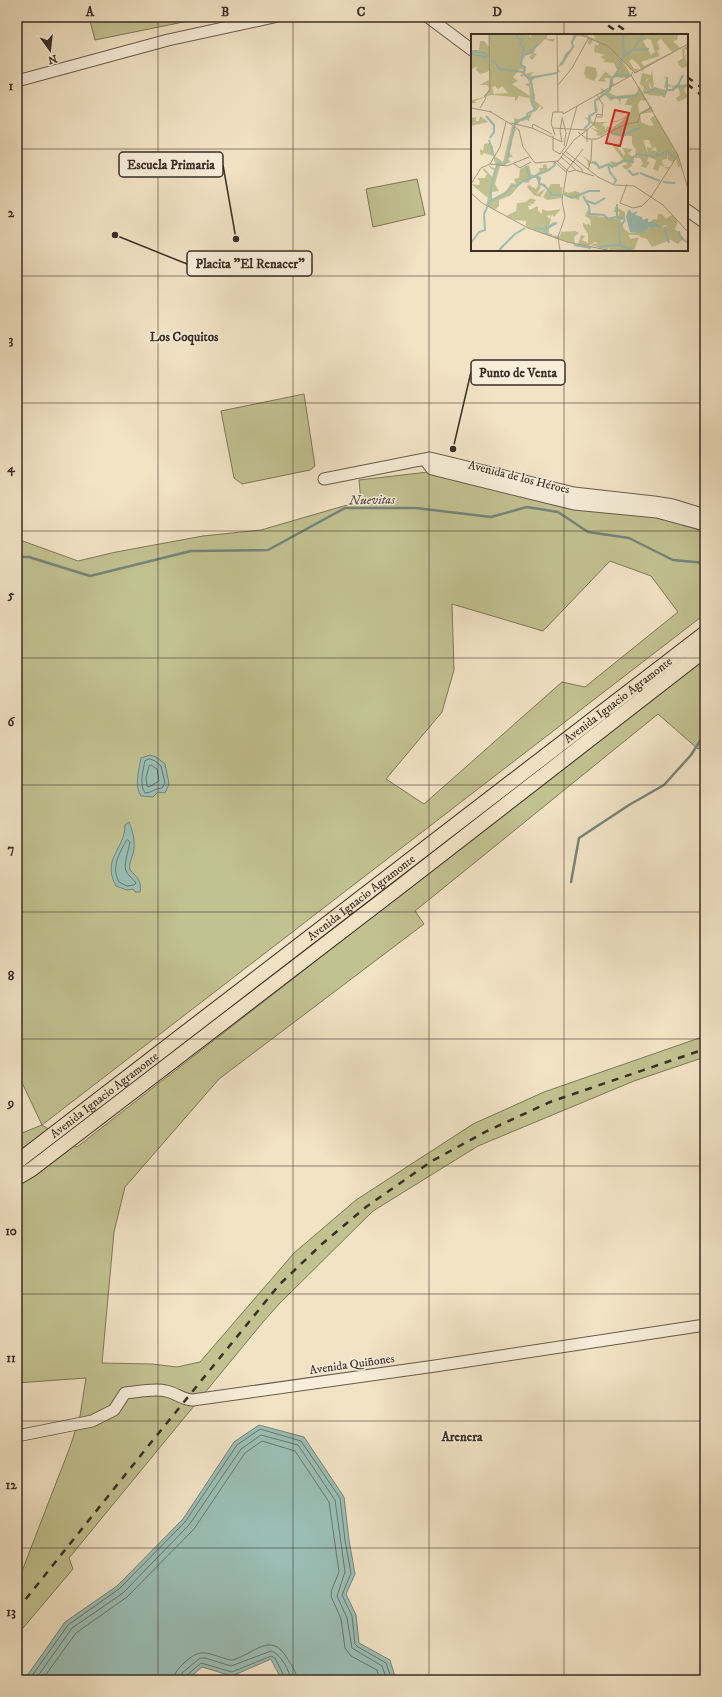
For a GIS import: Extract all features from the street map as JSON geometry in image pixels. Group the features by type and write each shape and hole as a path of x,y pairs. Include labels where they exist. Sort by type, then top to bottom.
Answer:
{"main road":[{"name":"Avenida Ignacio Agramonte","path":"17,1162 705,633"},
{"name":"Avenida Ignacio Agramonte","path":"17,1178 32,1169 396,890 705,650"}],"street":[{"path":"17,81 168,40 274,17"},
{"path":"428,17 471,49"},
{"path":"688,211 705,223"},
{"name":"Avenida de los Héroes","path":"425,460 436,459 574,494 660,503 705,515"},
{"path":"324,478 425,460"},
{"name":"Avenida de los Héroes","path":"425,460 432,469 574,504 657,512 705,525"},
{"name":"Avenida Quiñones","path":"17,1436 92,1421 114,1410 125,1393 164,1390 177,1394 186,1400 193,1400 435,1366 705,1325"}],"shaded area":[{"path":"89,17 203,17 203,18 95,40"},
{"path":"417,179 425,215 373,227 366,189"},
{"path":"304,394 315,466 310,470 242,484 234,478 221,411"},
{"path":"428,472 661,518 705,532 705,614 42,1125 17,1072 17,541 20,540 78,561 116,552 203,536 261,530 361,501 359,480","holes":["610,561 651,576 678,612 585,687 562,682 424,804 386,779 442,712 454,670 452,604 543,631"]},
{"path":"705,658 705,744 698,749 658,714 415,911 424,924 219,1079 125,1187 114,1232 102,1363 152,1364 177,1367 200,1362 294,1253 356,1200 473,1124 544,1092 705,1036 705,1057 634,1081 478,1146 373,1211 279,1304 263,1322 69,1558 73,1569 17,1635 17,1584 70,1447 80,1416 86,1378 17,1383 17,1135 42,1125 77,1147"}],"water":[{"path":"150,755 156,757 165,764 169,784 165,793 158,792 153,797 141,796 137,783 141,758"},
{"path":"129,822 134,842 130,870 140,882 140,892 135,892 133,889 127,890 116,886 112,876 112,861 124,834 125,825"},
{"path":"259,1425 304,1437 344,1497 355,1574 346,1594 356,1615 359,1643 390,1660 396,1680 317,1680 316,1678 287,1680 281,1677 271,1659 232,1676 202,1667 187,1680 24,1680 65,1622 117,1586 183,1519 234,1442"}],"waterway":[{"name":"Nuevitas","path":"17,557 29,557 90,576 191,551 268,550 345,508 416,508 491,517 527,507 558,512 588,532 629,538 673,560 705,563"},
{"path":"571,882 579,838 629,805 664,785 691,755 705,733"}],"railway":[{"path":"597,17 620,34"},
{"path":"607,17 630,34"},
{"path":"688,78 705,90"},
{"path":"688,85 705,98"},
{"path":"17,1610 279,1285 322,1244 366,1207 432,1161 487,1131 550,1102 705,1049"}],"place":[{"name":"Placita \"El Renacer\"","path":"115,235"},
{"name":"Escuela Primaria","path":"236,239"},
{"name":"Punto de Venta","path":"453,449"}],"district":[{"name":"Los Coquitos","path":"184,336"},
{"name":"Arenera","path":"462,1436"}]}
